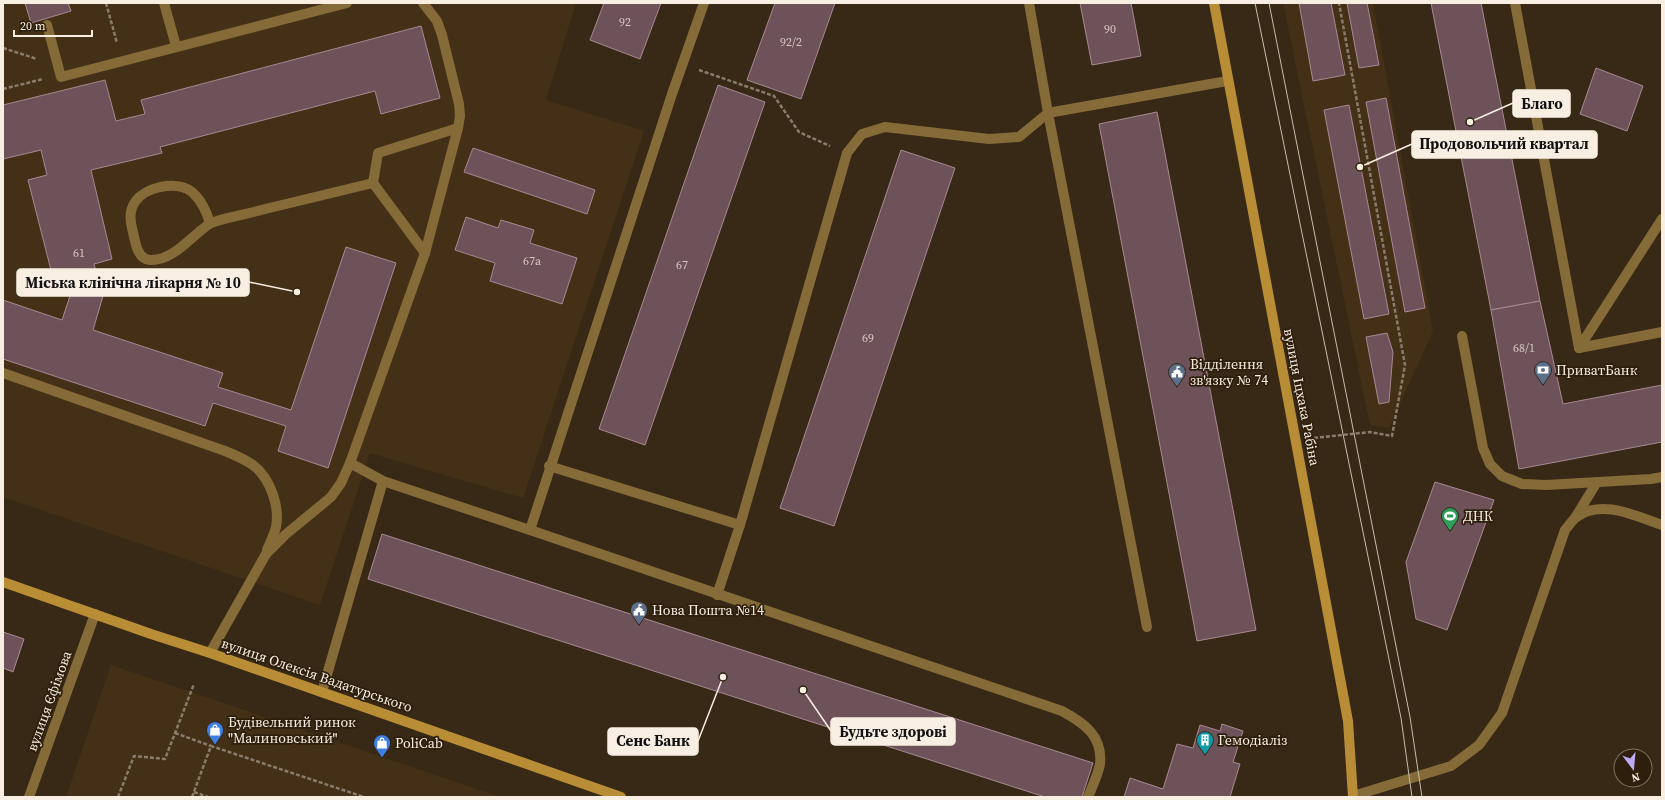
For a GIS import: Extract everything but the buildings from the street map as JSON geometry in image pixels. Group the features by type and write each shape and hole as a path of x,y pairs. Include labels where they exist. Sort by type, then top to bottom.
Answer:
{"street":[{"path":"164,3 176,46"},
{"path":"47,25 61,77 176,46 348,3"},
{"path":"266,554 285,535 331,497 341,483 350,463 425,253 460,116 459,104 442,35 437,22 423,3"},
{"path":"530,530 682,64 704,3"},
{"path":"1029,3 1048,113 1147,627"},
{"name":"вулиця Іцхака Рабіна","path":"1214,3 1227,81 1348,721 1353,796"},
{"path":"1515,3 1579,348"},
{"path":"717,595 740,525 847,153 862,134 885,127 988,139 1018,137 1048,113 1227,81"},
{"path":"425,253 373,183 378,153 458,128"},
{"path":"210,223 203,205 191,191 180,186 170,185 144,192 137,199 132,208 130,219 140,256 149,260 163,258 176,251 210,223 373,183"},
{"path":"1579,348 1662,219"},
{"path":"1579,348 1662,332"},
{"path":"1462,336 1483,448 1490,464 1502,476 1522,484 1546,485 1651,479 1662,477"},
{"path":"3,373 225,451 242,458 254,467 265,479 272,493 276,509 276,527 266,554 210,653"},
{"path":"350,463 383,481 1062,711 1080,722 1093,733 1099,747 1100,764 1088,797"},
{"path":"550,466 740,525"},
{"path":"322,692 383,481"},
{"path":"1353,796 1451,766 1479,745 1502,713 1564,530 1575,518 1597,482"},
{"path":"1575,518 1590,511 1605,509 1620,511 1662,525"},
{"name":"вулиця Олексія Вадатурського","path":"3,582 621,797"},
{"name":"вулиця Єфімова","path":"29,797 95,614"}],"path":[{"path":"106,3 122,61"},
{"path":"1296,440 1370,432 1392,436 1406,365 1339,3"},
{"path":"3,48 60,71"},
{"path":"682,64 774,96 799,132 847,153"},
{"path":"3,89 60,71"},
{"path":"118,797 134,756 165,759 194,684"},
{"path":"175,733 364,797"},
{"path":"192,797 212,746"},
{"path":"194,792 208,797"}],"shaded area":[{"path":"3,3 576,3 546,100 644,131 523,498 370,453 320,605 3,497"},
{"path":"1283,3 1373,3 1433,331 1389,428 1370,425"},
{"name":"Будівельний ринок \"Малиновський\"","path":"111,665 191,692 500,797 66,797"}],"tram line":[{"path":"1255,3 1401,718 1412,797"},
{"path":"1269,3 1410,717 1422,797"}],"place":[{"name":"Благо","path":"1470,122"},
{"name":"Продовольчий квартал","path":"1360,167"},
{"name":"Міська клінічна лікарня № 10","path":"297,292"},
{"name":"ПриватБанк","path":"1543,385"},
{"name":"Відділення зв'язку № 74","path":"1177,387"},
{"name":"ДНК","path":"1450,531"},
{"name":"Нова Пошта №14","path":"639,625"},
{"name":"Сенс Банк","path":"723,677"},
{"name":"Будьте здорові","path":"803,690"},
{"name":"Будівельний ринок \"Малиновський\"","path":"215,745"},
{"name":"Гемодіаліз","path":"1205,755"},
{"name":"PoliCab","path":"382,758"}]}
